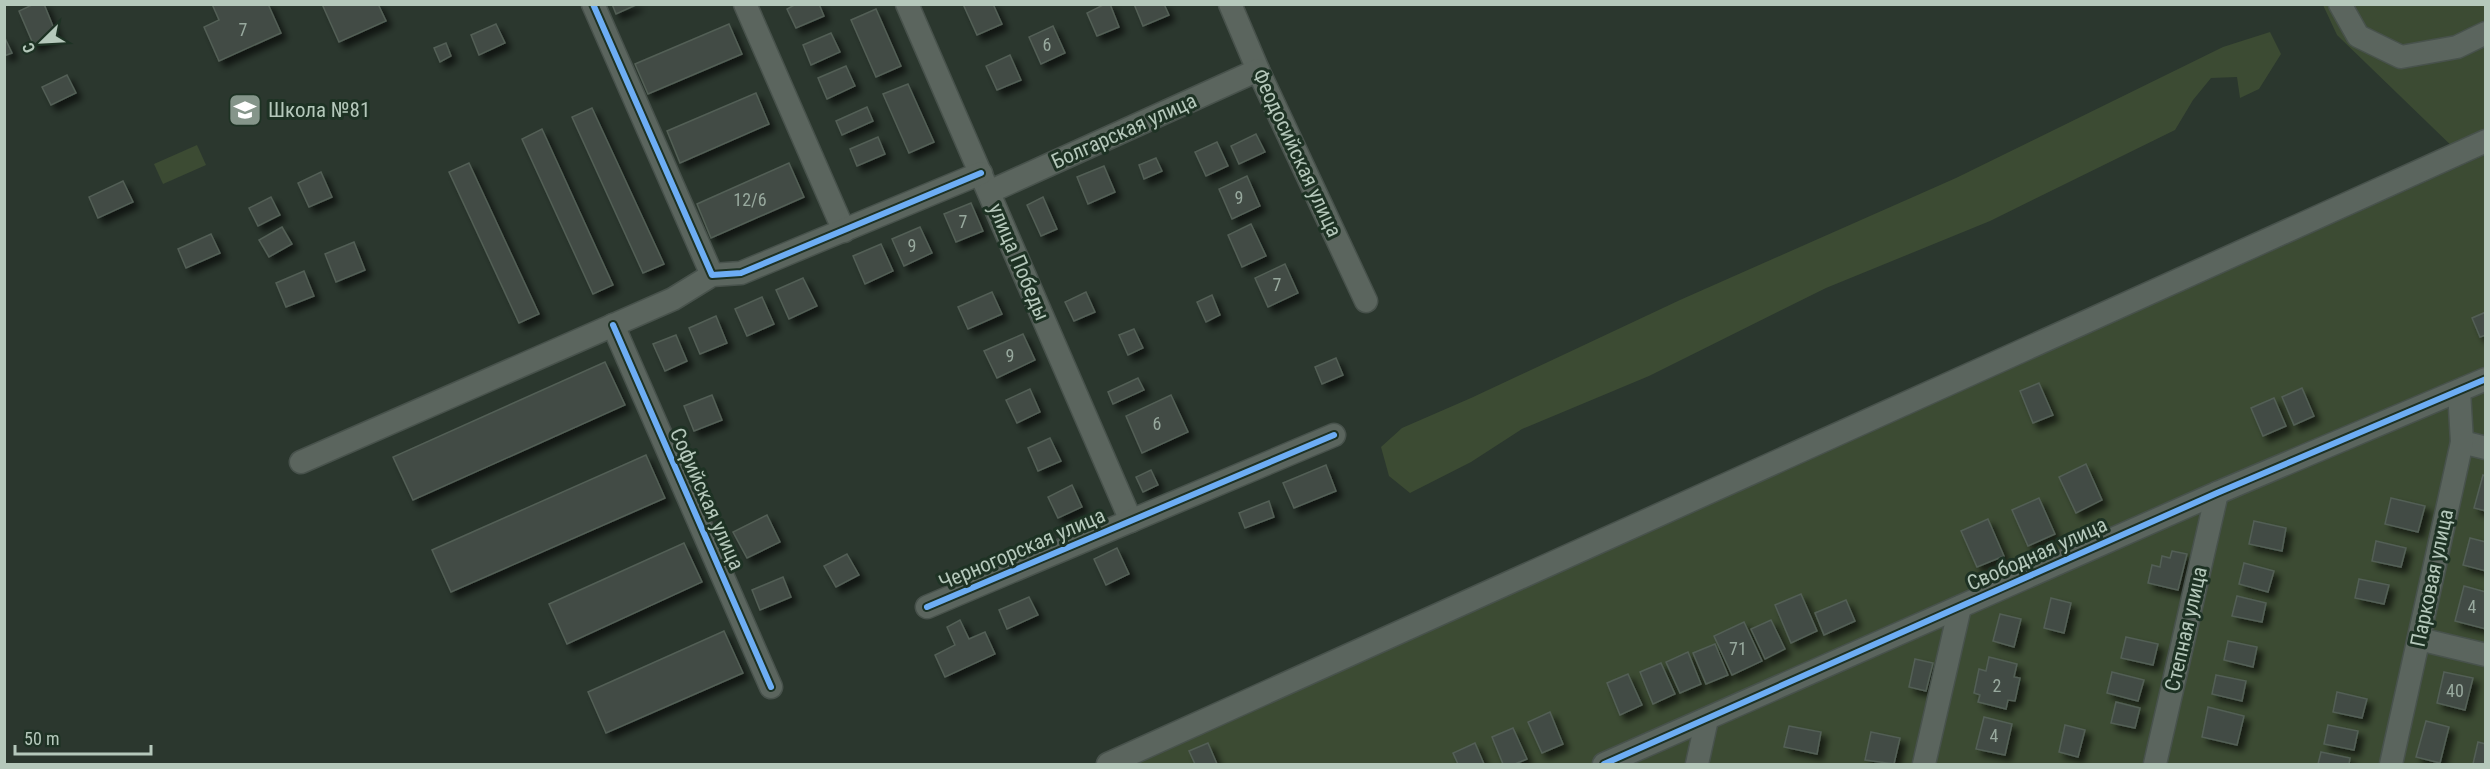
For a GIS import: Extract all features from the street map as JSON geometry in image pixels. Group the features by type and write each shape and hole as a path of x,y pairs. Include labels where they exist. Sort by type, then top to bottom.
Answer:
{"street":[{"path":"301,462 673,299 712,275 593,4"},
{"path":"745,4 844,231"},
{"name":"улица Победы","path":"907,4 1131,521"},
{"name":"Феодосийская улица","path":"1230,4 1258,70 1366,301"},
{"path":"2340,4 2358,36 2401,57 2457,47 2486,33"},
{"name":"Болгарская улица","path":"712,275 741,273 844,231 985,183 1258,70"},
{"path":"1108,765 2486,141"},
{"name":"Софийская улица","path":"613,325 771,687"},
{"name":"Свободная улица","path":"1604,765 2217,493 2486,379"},
{"name":"Парковая улица","path":"2391,765 2462,442 2459,391"},
{"name":"Черногорская улица","path":"927,608 1334,435"},
{"path":"2462,442 2486,448"},
{"name":"Степная улица","path":"2155,765 2217,493"},
{"path":"1924,765 1960,607"},
{"path":"2419,639 2486,655"},
{"path":"1697,765 1707,718"}],"green space":[{"path":"2323,5 2485,5 2485,141 2459,153 2337,35"},
{"path":"2270,32 2281,54 2259,89 2240,98 2237,77 2211,78 2193,100 2175,130 1990,221 1826,288 1649,376 1522,429 1471,462 1410,493 1389,476 1381,447 1402,428 1680,300 1956,178 2223,47"},
{"path":"197,145 206,165 163,184 154,164"},
{"path":"2485,155 2485,764 1133,764"}],"building":[{"path":"34,4 44,4 57,36 34,46 19,11"},
{"path":"212,4 268,4 281,33 219,61 204,27 219,20"},
{"path":"322,4 378,4 386,21 339,42"},
{"path":"612,4 638,4 616,14"},
{"path":"796,4 819,4 824,16 796,28 787,9"},
{"path":"963,4 993,4 1002,24 977,35"},
{"path":"1105,4 1110,4 1119,27 1097,36 1087,13"},
{"path":"1134,4 1164,4 1169,15 1143,26"},
{"path":"876,9 901,66 876,77 851,20"},
{"path":"496,24 505,43 479,55 471,35"},
{"path":"729,24 742,54 648,94 635,64"},
{"path":"1053,26 1065,53 1041,64 1029,37"},
{"path":"831,33 840,52 811,65 803,45"},
{"path":"4,36 12,53 4,56"},
{"path":"446,43 451,56 440,62 434,48"},
{"path":"1010,55 1021,80 997,90 986,66"},
{"path":"846,66 855,86 827,99 818,78"},
{"path":"67,75 76,93 51,105 42,87"},
{"path":"908,84 934,142 909,153 883,94"},
{"path":"756,93 769,124 680,163 667,131"},
{"path":"867,107 873,121 842,135 836,121"},
{"path":"592,108 664,264 643,273 572,117"},
{"path":"542,129 613,285 593,294 522,139"},
{"path":"1256,134 1265,152 1239,164 1231,146"},
{"path":"878,137 885,154 857,166 850,149"},
{"path":"1217,142 1228,166 1206,176 1195,152"},
{"path":"1156,158 1162,171 1144,179 1139,165"},
{"path":"469,163 539,314 519,323 449,172"},
{"path":"789,163 804,197 711,238 697,204"},
{"path":"1104,166 1115,192 1088,204 1077,177"},
{"path":"321,172 332,197 309,207 298,183"},
{"path":"1247,176 1260,206 1232,219 1219,189"},
{"path":"123,181 133,202 98,218 89,197"},
{"path":"271,197 280,215 258,226 249,208"},
{"path":"1043,197 1057,229 1041,236 1027,205"},
{"path":"971,203 983,231 956,242 944,214"},
{"path":"1251,224 1266,256 1242,267 1228,235"},
{"path":"282,227 292,244 269,257 259,240"},
{"path":"920,227 932,253 904,266 892,239"},
{"path":"211,234 220,253 186,268 178,249"},
{"path":"354,242 365,270 336,282 325,254"},
{"path":"881,244 893,271 865,284 853,256"},
{"path":"1285,264 1298,293 1268,307 1255,278"},
{"path":"304,271 314,296 286,307 276,283"},
{"path":"803,278 817,306 789,319 776,290"},
{"path":"992,292 1002,314 968,329 958,307"},
{"path":"1086,292 1095,312 1074,321 1065,302"},
{"path":"1212,295 1220,315 1206,322 1197,302"},
{"path":"762,297 774,324 747,336 735,309"},
{"path":"2486,312 2486,335 2480,337 2472,318"},
{"path":"716,316 727,343 700,354 689,328"},
{"path":"1134,329 1143,348 1128,355 1119,335"},
{"path":"1023,334 1035,360 997,378 984,351"},
{"path":"676,335 687,361 665,371 653,344"},
{"path":"1336,358 1343,375 1322,384 1315,367"},
{"path":"605,362 625,405 413,500 393,457"},
{"path":"1138,378 1144,390 1113,404 1108,392"},
{"path":"2039,383 2053,415 2033,423 2020,391"},
{"path":"2302,388 2314,416 2294,425 2282,397"},
{"path":"1030,389 1040,412 1017,423 1006,400"},
{"path":"712,395 722,420 694,431 684,406"},
{"path":"1171,395 1188,432 1142,453 1126,416"},
{"path":"2274,398 2286,426 2263,436 2251,408"},
{"path":"1050,438 1061,461 1038,471 1028,448"},
{"path":"646,455 665,498 451,592 432,550"},
{"path":"2086,464 2102,500 2076,513 2059,477"},
{"path":"1326,465 1336,491 1294,508 1283,483"},
{"path":"1151,470 1158,485 1143,492 1136,477"},
{"path":"2483,475 2486,476 2486,511 2474,508"},
{"path":"1072,485 1082,507 1058,518 1048,497"},
{"path":"2039,498 2055,534 2028,546 2012,510"},
{"path":"2391,498 2425,506 2418,532 2385,524"},
{"path":"1269,501 1274,517 1245,528 1239,513"},
{"path":"767,515 780,542 747,558 733,532"},
{"path":"1988,519 2004,556 1977,567 1961,531"},
{"path":"2254,521 2286,528 2282,551 2249,544"},
{"path":"2470,538 2486,542 2486,571 2463,565"},
{"path":"2376,541 2406,548 2401,567 2372,561"},
{"path":"684,543 702,582 567,644 549,604"},
{"path":"1117,548 1129,574 1106,585 1094,559"},
{"path":"2172,551 2187,554 2178,590 2148,583 2152,565 2160,567 2162,556 2170,558"},
{"path":"847,554 859,575 836,587 824,566"},
{"path":"2244,563 2274,571 2268,592 2239,584"},
{"path":"783,577 791,597 760,610 752,590"},
{"path":"2359,579 2389,585 2384,604 2355,598"},
{"path":"2464,586 2486,592 2486,629 2455,621"},
{"path":"1801,594 1817,631 1791,643 1775,605"},
{"path":"2237,596 2266,603 2262,622 2232,616"},
{"path":"1029,597 1038,615 1007,629 999,610"},
{"path":"2051,598 2071,603 2064,633 2044,628"},
{"path":"1846,600 1855,621 1824,635 1815,613"},
{"path":"2000,614 2021,619 2014,647 1993,641"},
{"path":"960,620 969,639 985,632 995,654 945,677 935,655 955,645 947,627"},
{"path":"1771,620 1785,649 1765,659 1751,629"},
{"path":"1744,622 1762,661 1732,675 1714,636"},
{"path":"724,631 743,673 606,733 588,692"},
{"path":"2126,637 2158,644 2153,665 2121,658"},
{"path":"2228,641 2257,647 2253,667 2224,660"},
{"path":"1715,644 1728,675 1706,684 1693,653"},
{"path":"1688,652 1701,684 1680,693 1666,662"},
{"path":"1989,657 2017,664 2014,677 2020,678 2015,701 2008,700 2006,709 1978,702 1980,695 1974,693 1979,669 1986,671"},
{"path":"1915,659 1933,663 1926,691 1909,687"},
{"path":"1661,663 1675,694 1653,704 1640,672"},
{"path":"2112,672 2144,680 2138,701 2107,693"},
{"path":"2444,672 2473,678 2465,710 2437,703"},
{"path":"1628,674 1642,705 1620,715 1607,683"},
{"path":"2216,675 2246,681 2242,701 2212,694"},
{"path":"2337,692 2367,699 2362,718 2333,712"},
{"path":"2116,702 2140,708 2135,728 2111,723"},
{"path":"2208,707 2244,716 2237,745 2202,737"},
{"path":"1550,712 1563,744 1542,753 1528,722"},
{"path":"1984,717 2012,724 2005,755 1976,749"},
{"path":"2426,721 2449,727 2440,763 2416,757"},
{"path":"2065,725 2085,730 2078,757 2059,752"},
{"path":"2328,725 2358,731 2354,750 2324,744"},
{"path":"1789,726 1821,732 1817,754 1784,747"},
{"path":"1513,728 1527,759 1515,764 1503,764 1492,737"},
{"path":"1871,732 1900,738 1894,764 1865,760"},
{"path":"2478,742 2486,744 2486,764 2473,764"},
{"path":"1208,743 1217,764 1195,764 1189,751"},
{"path":"1475,743 1484,764 1458,764 1453,753"},
{"path":"2321,752 2350,758 2349,764 2318,764"}],"cycle path":[{"path":"593,4 712,275 741,273 981,173"},
{"path":"613,325 771,687"},
{"path":"1604,764 2217,493 2486,379"},
{"path":"927,607 1334,435"}],"place":[{"name":"Школа №81","path":"245,110"}]}
